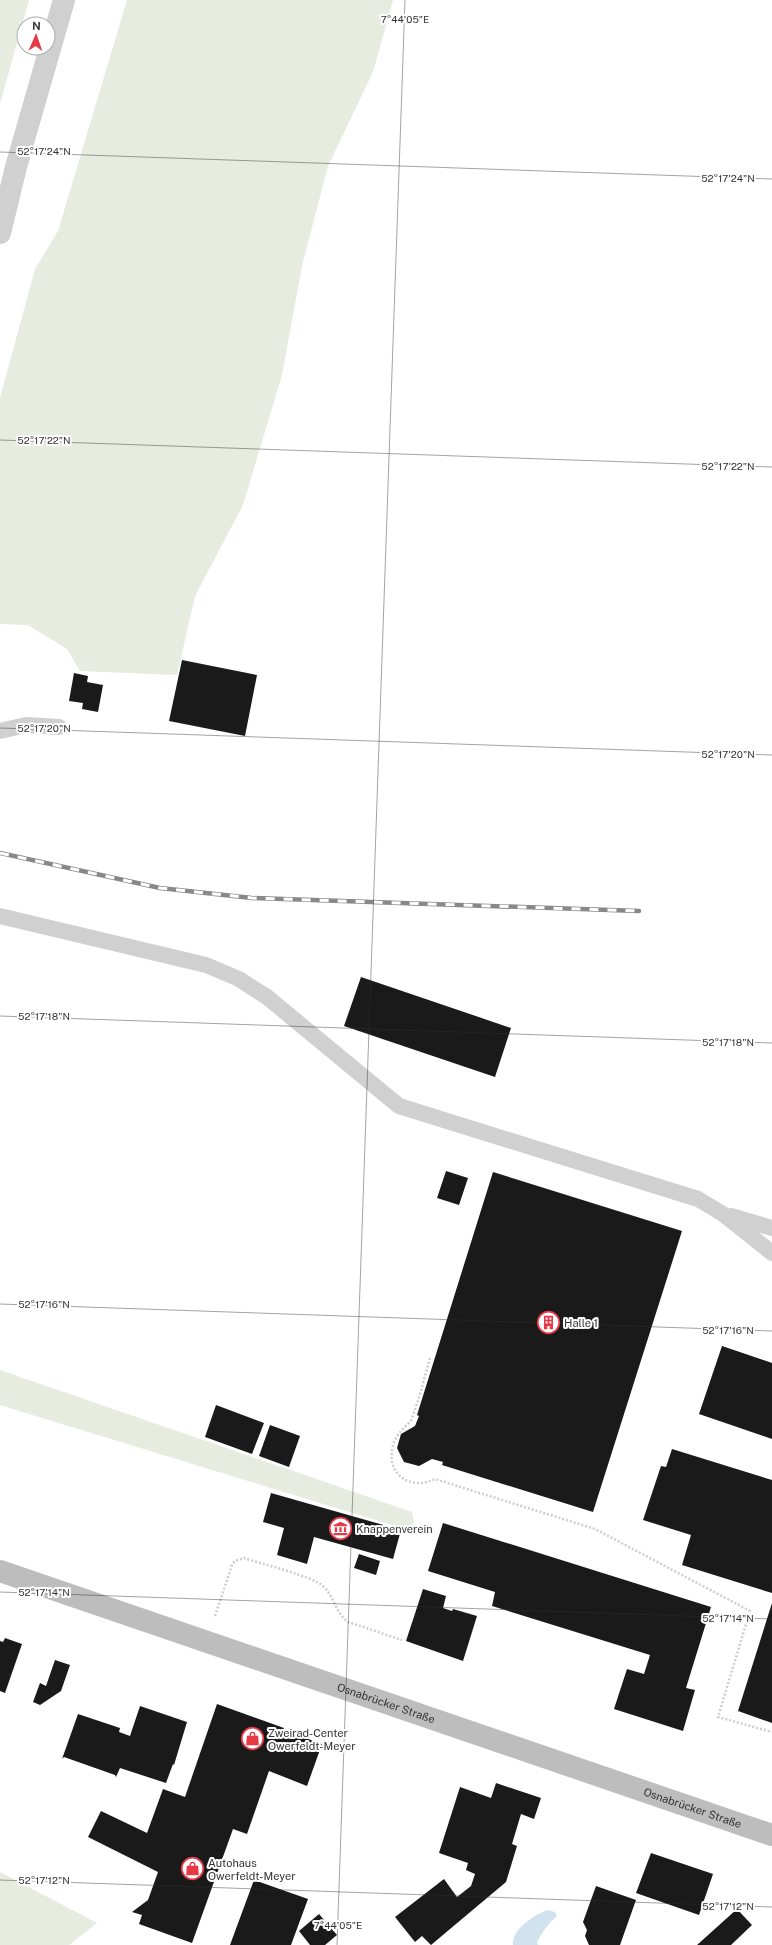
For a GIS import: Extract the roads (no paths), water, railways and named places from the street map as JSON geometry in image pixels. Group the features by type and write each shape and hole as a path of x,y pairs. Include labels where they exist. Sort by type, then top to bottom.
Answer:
{"main road":[{"name":"Osnabrücker Straße","path":"0,1571 772,1836"}],"street":[{"path":"0,233 16,167 64,0"}],"lane":[{"path":"0,731 26,724 59,727"},
{"path":"0,916 212,968 239,979 267,997 399,1106 698,1199 723,1214 772,1253"},
{"path":"723,1214 772,1228"}],"water":[{"path":"548,1910 555,1912 557,1916 543,1932 537,1942 538,1945 513,1945 514,1936 525,1923"}],"railway":[{"path":"0,853 160,888 252,898 639,911"}],"place":[{"name":"Halle 1","path":"549,1323"},
{"name":"Knappenverein","path":"341,1529"},
{"name":"Zweirad-Center Owerfeldt-Meyer","path":"253,1739"},
{"name":"Autohaus Owerfeldt-Meyer","path":"192,1869"}]}
